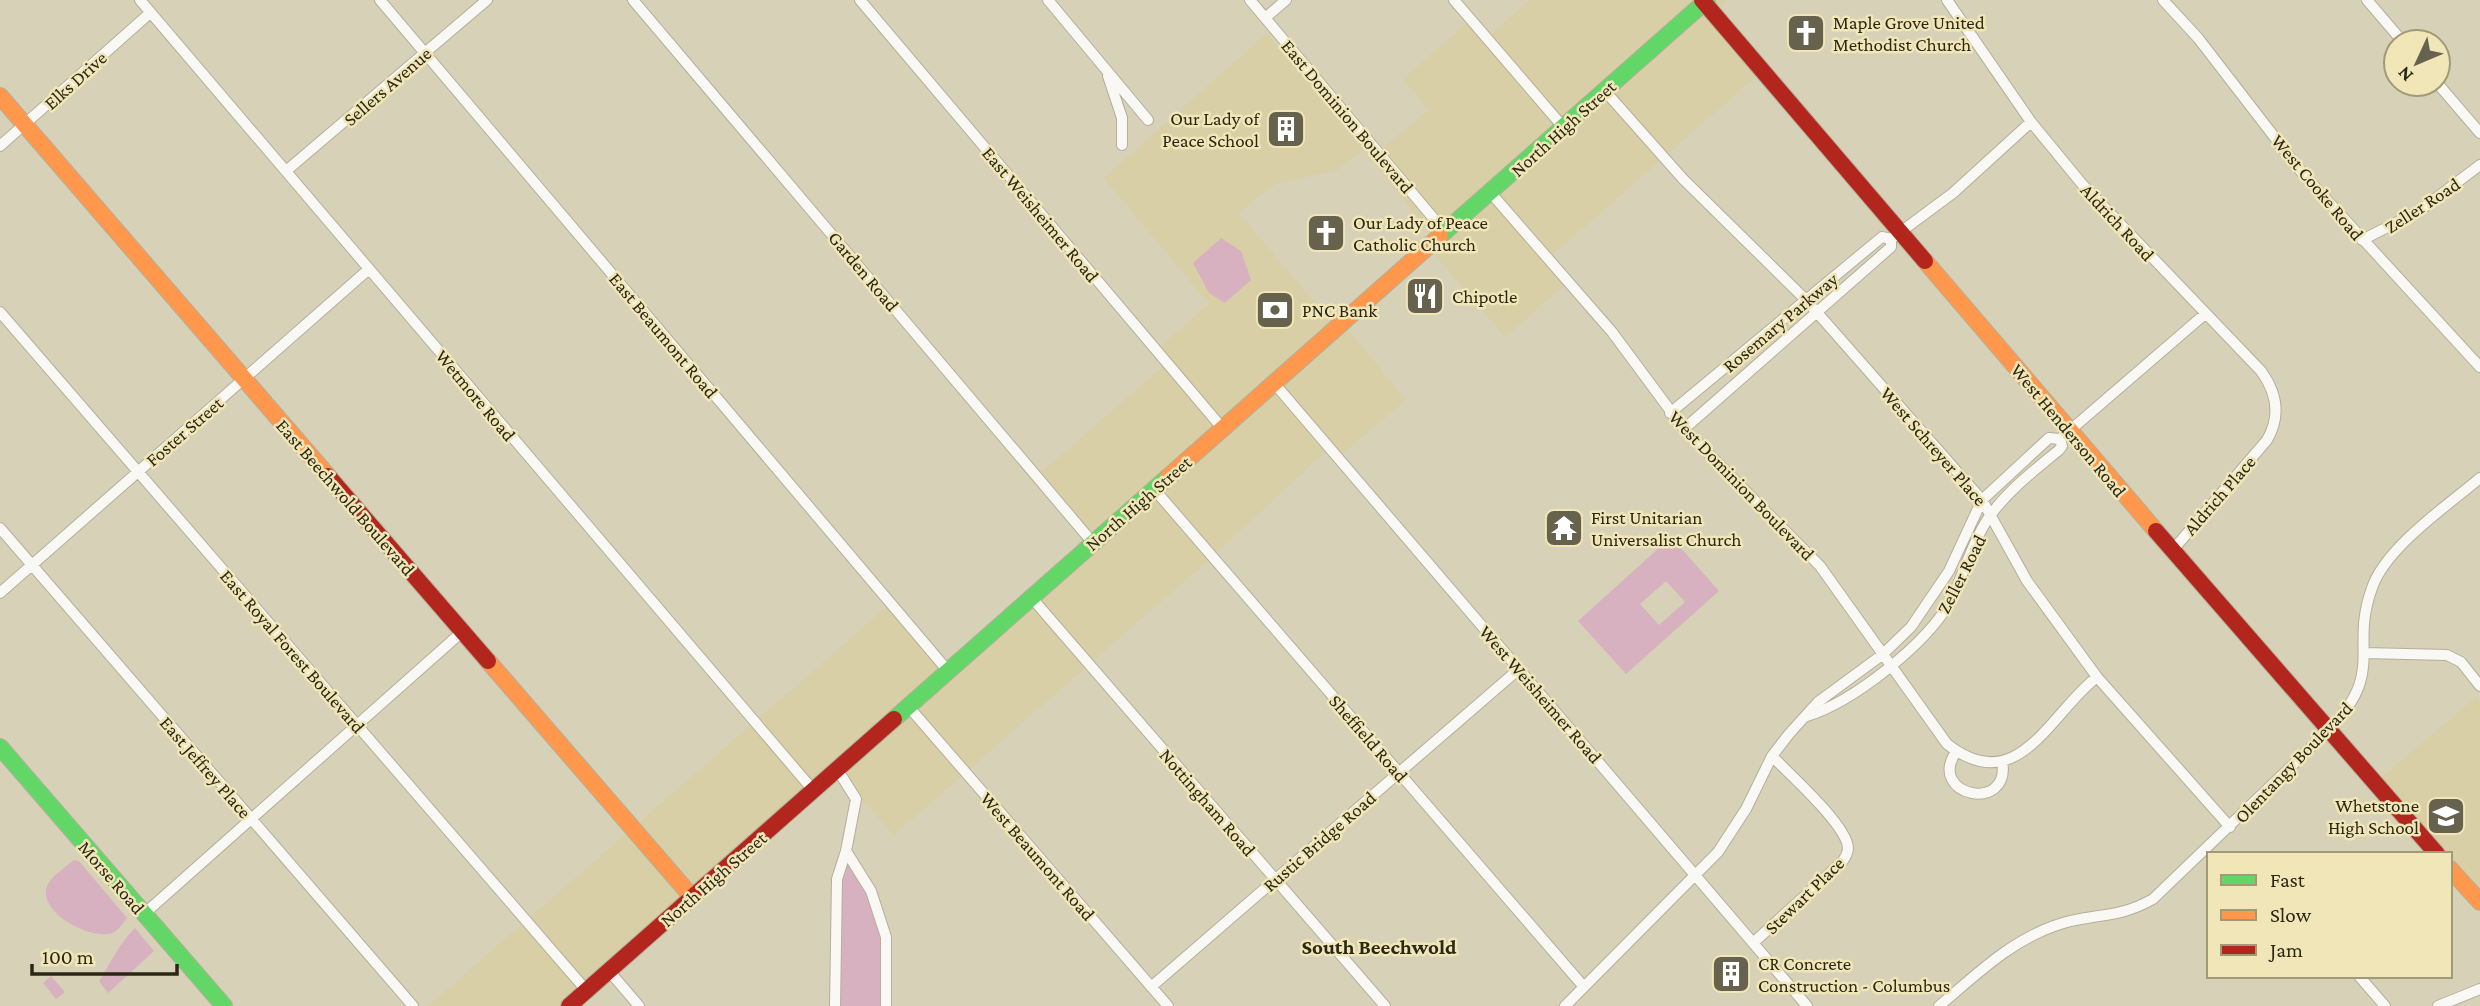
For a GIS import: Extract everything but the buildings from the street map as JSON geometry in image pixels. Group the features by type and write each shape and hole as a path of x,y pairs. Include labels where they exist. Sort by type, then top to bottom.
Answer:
{"main road":[{"name":"North High Street","path":"569,1006 1705,1"},
{"name":"West Henderson Road","path":"1705,1 1896,235 2065,435 2172,551 2435,852"},
{"name":"East Beechwold Boulevard","path":"0,96 692,897"},
{"name":"Morse Road","path":"1,751 224,1006"},
{"path":"2452,871 2480,902"}],"street":[{"name":"Wetmore Road","path":"139,0 813,790"},
{"name":"East Beaumont Road","path":"380,0 948,671"},
{"name":"Sellers Avenue","path":"286,172 487,0"},
{"name":"Garden Road","path":"633,0 1093,543"},
{"name":"East Weisheimer Road","path":"860,0 1223,429"},
{"path":"1048,0 1148,120"},
{"name":"East Dominion Boulevard","path":"1250,0 1445,232"},
{"path":"1265,18 1286,0"},
{"path":"1454,0 1564,128"},
{"name":"Aldrich Road","path":"1947,0 2031,122 2082,184 2269,383 2274,394 2276,422 2267,440"},
{"name":"West Cooke Road","path":"2163,0 2235,84 2304,174 2480,367"},
{"path":"2367,0 2391,28"},
{"name":"Elks Drive","path":"0,146 150,12"},
{"path":"1104,67 1122,118 1122,145"},
{"name":"West Schreyer Place","path":"1605,91 1683,179 1818,312 1982,500 2027,581 2097,677 2230,827"},
{"path":"2450,98 2480,134"},
{"name":"Rosemary Parkway","path":"1670,413 1882,237 1896,235 1954,193 2031,122"},
{"name":"Zeller Road","path":"2362,240 2419,211 2480,165"},
{"name":"West Dominion Boulevard","path":"1490,192 1612,332 1684,429 1820,566 1940,737 1956,752 1981,761 2002,761"},
{"name":"Rosemary Parkway","path":"1684,429 1891,247 1896,235"},
{"name":"Foster Street","path":"0,593 369,269"},
{"name":"East Royal Forest Boulevard","path":"0,312 586,990"},
{"name":"Zeller Road","path":"1696,876 1730,835 1772,755 1818,702 1882,655 1925,611 1949,570 1982,500 2049,438 2065,435 2205,314"},
{"name":"West Weisheimer Road","path":"1274,383 1808,1006"},
{"name":"Zeller Road","path":"1807,716 1825,711 1915,646 1949,603 1991,514 2025,479 2059,450 2065,435"},
{"name":"Aldrich Place","path":"2172,551 2267,440"},
{"name":"Olentangy Boulevard","path":"1940,1006 2014,944 2055,925 2131,911 2152,899 2230,827 2328,731 2357,695 2364,671 2365,614 2372,585 2382,569 2405,542 2480,478"},
{"name":"Sheffield Road","path":"1154,489 1584,987"},
{"name":"East Jeffrey Place","path":"0,527 413,1006"},
{"name":"Nottingham Road","path":"1031,597 1385,1006"},
{"path":"144,914 463,631"},
{"path":"2365,653 2447,655 2460,662 2480,686"},
{"name":"Rustic Bridge Road","path":"1151,987 1519,669"},
{"path":"1956,752 1950,766 1954,782 1967,793 1983,794 2000,781 2002,761 2031,747 2084,687 2097,677"},
{"name":"West Beaumont Road","path":"908,706 1168,1006"},
{"name":"Stewart Place","path":"1754,943 1842,862 1848,845 1835,823 1772,755"},
{"path":"835,1006 837,879 846,851 856,799 837,769"},
{"path":"846,851 871,891 886,937 886,1006"},
{"path":"1565,1006 1696,876"},
{"path":"609,971 639,1006"},
{"path":"2361,978 2385,1006"},
{"path":"2438,1006 2480,989"}],"shaded area":[{"path":"1530,0 1727,0 1719,8 1769,65 1548,259 1569,281 1505,337 1436,256 1426,227 1370,158 1429,110 1403,79 1469,21 1485,40"},
{"path":"1267,33 1363,150 1337,170 1275,184 1239,213 1326,316 1349,331 1406,400 1337,458 1328,449 1212,557 894,835 836,771 571,1006 428,1006 889,605 949,670 1090,542 1035,478 1166,364 1155,351 1209,304 1104,178"},
{"path":"1221,238 1241,251 1251,280 1225,303 1209,293 1193,263"},
{"path":"1671,537 1719,591 1626,674 1578,621","holes":["1666,581 1685,602 1659,625 1640,604"]},
{"name":"Whetstone High School","path":"2476,697 2480,702 2480,889 2452,858 2452,852 2446,852 2380,779"},
{"path":"846,851 871,891 886,937 886,1006 835,1006 834,934"},
{"path":"74,860 79,861 127,918 114,932 92,933 80,928 68,922 50,905 46,896 49,882"},
{"path":"135,928 154,951 108,993 99,981"},
{"path":"51,976 65,992 56,999 43,983"}],"traffic: fast":[{"path":"1440,236 1707,0"},
{"path":"894,719 1168,477"},
{"path":"0,747 224,1006"}],"traffic: slow":[{"path":"0,96 328,476"},
{"path":"1168,477 1440,236"},
{"path":"1925,261 2156,531"},
{"path":"488,661 692,897"},
{"path":"2452,871 2480,902"}],"traffic: jam":[{"path":"1702,0 1925,261"},
{"path":"328,476 488,661"},
{"path":"2156,531 2435,852"},
{"path":"569,1006 894,719"}],"place":[{"name":"Maple Grove United Methodist Church","path":"1806,33"},
{"name":"Our Lady of Peace School","path":"1286,129"},
{"name":"Our Lady of Peace Catholic Church","path":"1326,233"},
{"name":"Chipotle","path":"1425,296"},
{"name":"PNC Bank","path":"1275,310"},
{"name":"First Unitarian Universalist Church","path":"1564,528"},
{"name":"Whetstone High School","path":"2446,816"},
{"name":"CR Concrete Construction - Columbus","path":"1731,974"}],"district":[{"name":"South Beechwold","path":"1379,947"}]}
